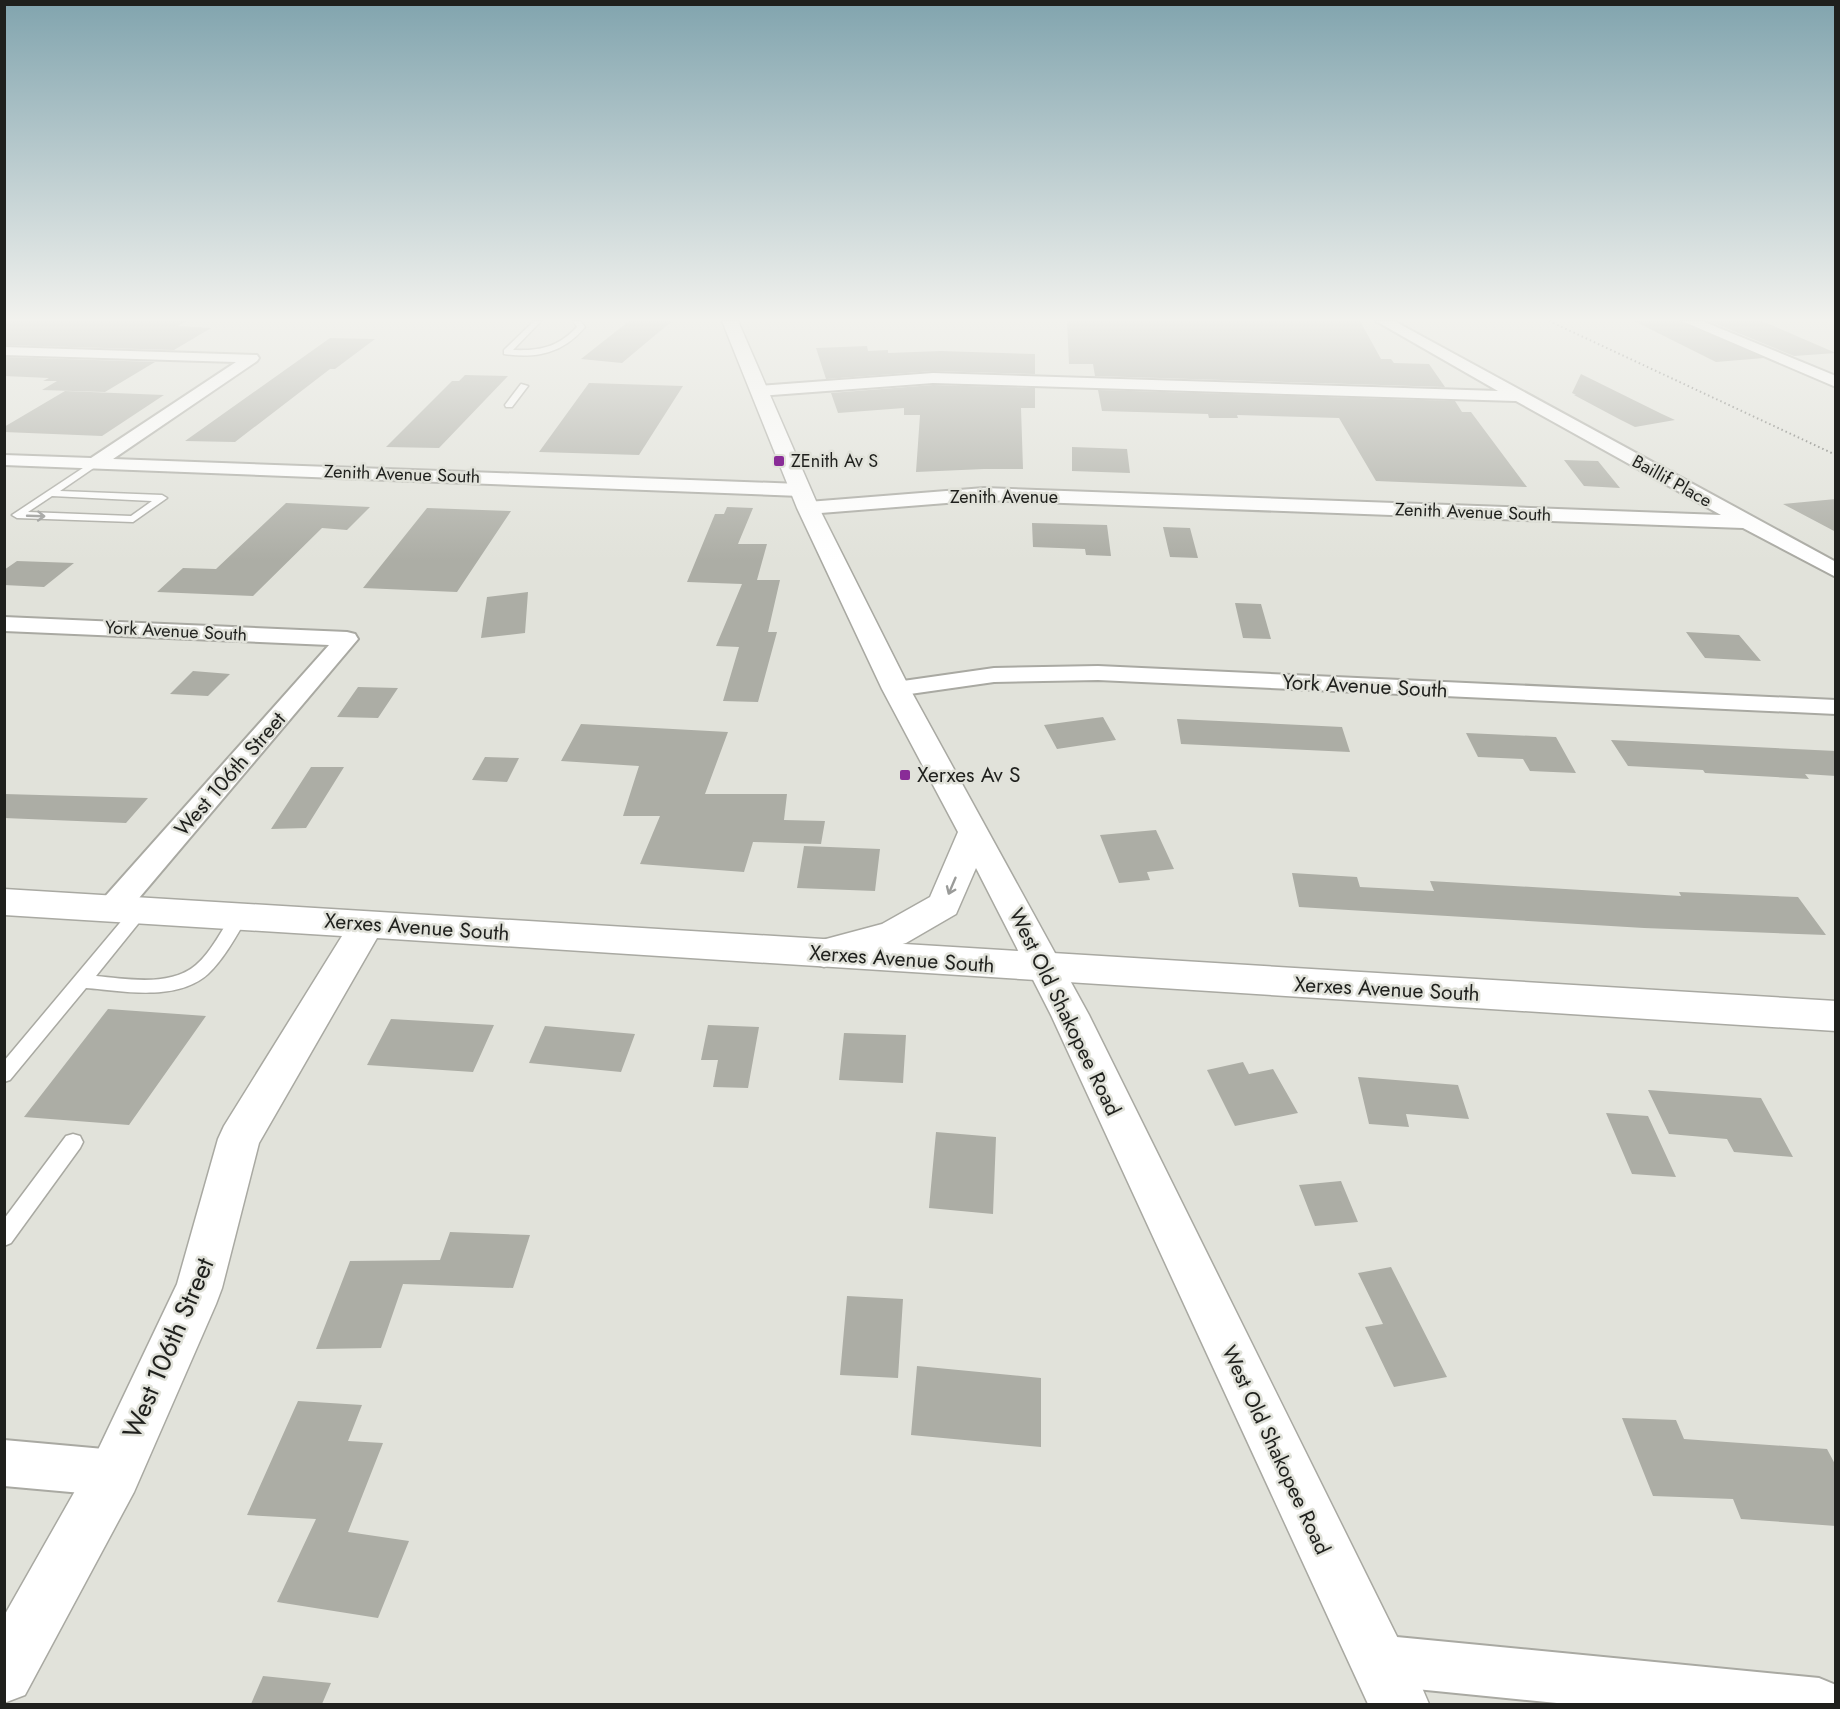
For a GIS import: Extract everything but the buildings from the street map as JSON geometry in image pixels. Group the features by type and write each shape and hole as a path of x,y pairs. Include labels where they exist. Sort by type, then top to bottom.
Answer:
{"main road":[{"name":"West Old Shakopee Road","path":"763,401 804,499 896,689 1070,1015 1399,1704"},
{"path":"824,953 893,934 944,904 974,832"},
{"name":"Xerxes Avenue South","path":"4,902 1836,1016"},
{"name":"West 106th Street","path":"4,1674 115,1473 199,1288 239,1139 368,924"}],"street":[{"path":"95,463 188,401"},
{"name":"Baillif Place","path":"1527,401 1836,571"},
{"name":"Zenith Avenue South","path":"4,460 804,499"},
{"name":"Zenith Avenue","path":"804,499 984,495 1200,502"},
{"name":"Zenith Avenue South","path":"1200,502 1747,522"},
{"name":"York Avenue South","path":"4,624 347,639"},
{"name":"West 106th Street","path":"126,909 347,639"},
{"name":"York Avenue South","path":"896,689 994,675 1098,674 1836,707"},
{"path":"4,1463 115,1473"},
{"path":"1376,1660 1819,1704"}],"lane":[{"path":"509,405 512,401"},
{"path":"49,493 162,498 134,519 17,515 49,493 95,463"},
{"path":"4,1075 81,981 126,909"},
{"path":"81,981 163,985 186,980 201,971 240,916"},
{"path":"4,1236 73,1142"}],"railway":[{"path":"1720,401 1836,455"}],"place":[{"name":"ZEnith Av S","path":"779,461"},
{"name":"Xerxes Av S","path":"905,775"}]}
